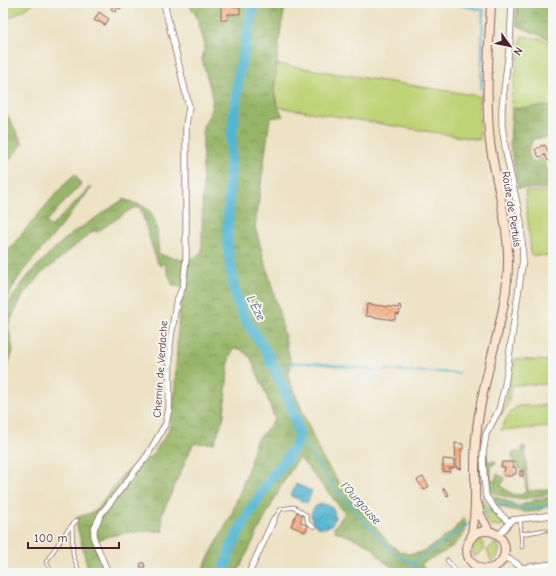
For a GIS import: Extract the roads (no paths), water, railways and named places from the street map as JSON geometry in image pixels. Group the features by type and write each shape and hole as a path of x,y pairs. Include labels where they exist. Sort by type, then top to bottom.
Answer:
{"main road":[{"name":"Route de Pertuis","path":"471,538 473,530 477,423 501,316 508,255 505,218 490,142 488,119 491,3"},
{"name":"Route de Pertuis","path":"475,488 480,514 489,531"},
{"path":"482,531 489,531 499,535 506,548 499,569 480,570 467,555 467,549 471,538 476,533 482,531"}],"street":[{"name":"Chemin de Verdache","path":"108,573 94,539 94,528 101,514 147,456 166,423 169,408 170,344 176,303 183,286 186,259 186,125 189,107 164,3"},
{"path":"509,522 493,507 486,496 483,454 486,434 499,410 505,385 523,259 521,222 506,153 502,125 502,107 510,41 512,3"},
{"path":"499,535 509,522 520,518 553,515"},
{"path":"249,573 274,519"},
{"path":"504,557 513,561 522,568 553,564"}],"lane":[{"path":"274,519 281,509 294,507 306,515 308,523 314,527"},
{"path":"520,518 522,547"},
{"path":"52,573 46,562 66,532 77,520"},
{"path":"72,525 73,554 78,569"},
{"path":"521,534 544,530"},
{"path":"447,560 457,573"}],"water":[{"path":"296,484 312,491 307,503 291,496"},
{"path":"323,504 332,507 335,516 332,525 323,528 314,525 311,516 314,507"}],"waterway":[{"name":"L'Èze","path":"222,573 232,546 248,515 266,486 294,448 299,434 292,407 282,385 266,351 247,322 236,298 227,240 232,133 239,73 254,3"},
{"path":"450,3 483,10 481,89"},
{"path":"275,370 294,363 315,363 374,370"},
{"path":"384,370 459,373"},
{"name":"l'Ourgouse","path":"299,434 312,456 338,493 395,554 412,563 423,573"},
{"path":"484,514 499,504 530,508 553,506"},
{"path":"413,563 472,522"}]}
